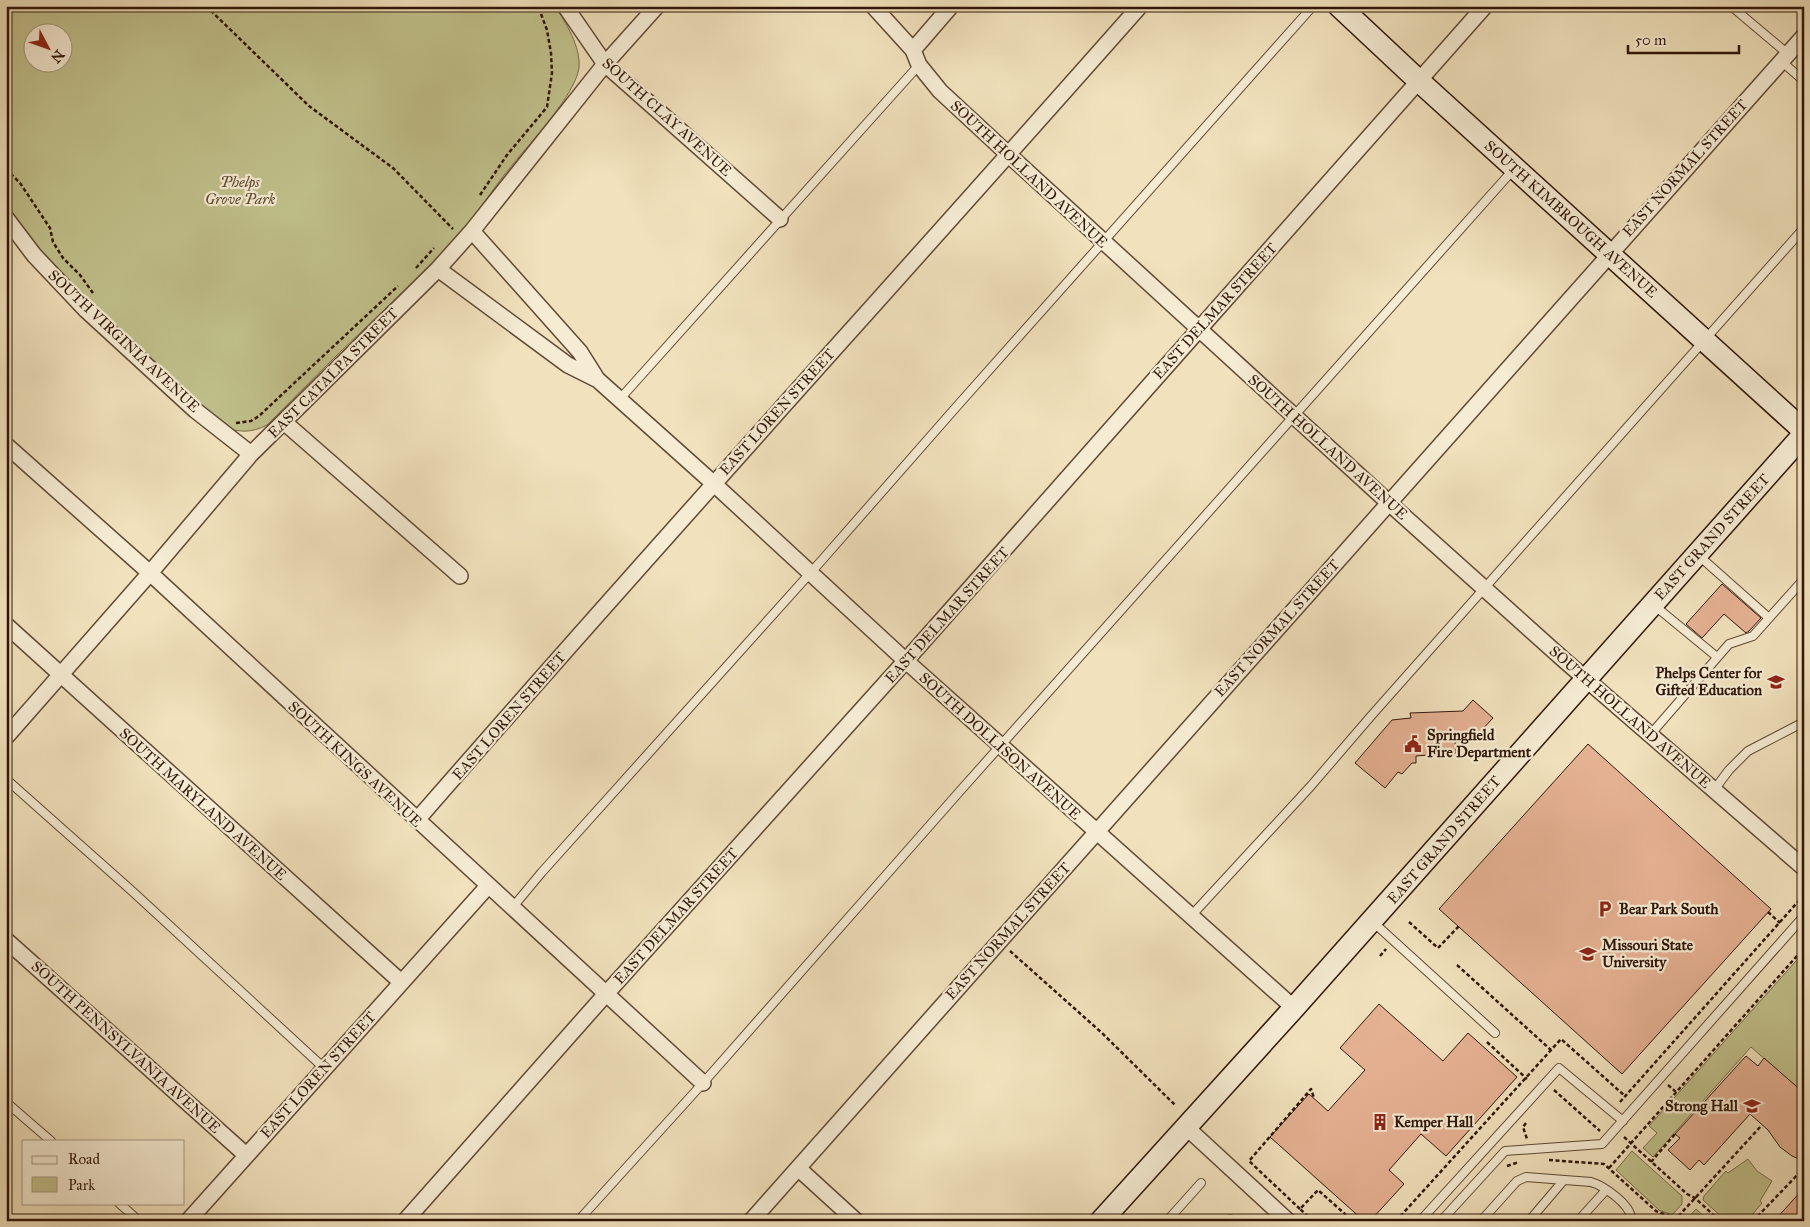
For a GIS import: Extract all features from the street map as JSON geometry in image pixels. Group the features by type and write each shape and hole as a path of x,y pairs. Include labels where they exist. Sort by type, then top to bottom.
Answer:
{"main road":[{"name":"SOUTH KIMBROUGH AVENUE","path":"1339,6 1804,433"},
{"name":"EAST GRAND STREET","path":"1100,1221 1372,921 1804,433"}],"street":[{"name":"SOUTH CLAY AVENUE","path":"565,6 605,64 780,219"},
{"name":"EAST CATALPA STREET","path":"6,737 61,676 251,454 438,269 472,231 605,64 657,6"},
{"name":"SOUTH HOLLAND AVENUE","path":"873,6 913,50 919,65 940,91 1103,242 1585,679 1714,790 1801,861"},
{"path":"913,50 951,6"},
{"name":"EAST LOREN STREET","path":"417,820 713,483 1009,155 1140,6"},
{"name":"EAST DELMAR STREET","path":"405,1221 606,994 906,661 1485,6"},
{"name":"EAST NORMAL STREET","path":"751,1221 1608,254 1804,36"},
{"name":"SOUTH VIRGINIA AVENUE","path":"6,218 34,255 86,310 195,410 251,454"},
{"name":"SOUTH DOLLISON AVENUE","path":"472,231 580,352 598,380 619,400 713,483 906,661 1294,1008"},
{"name":"SOUTH DOLLISON AVENUE","path":"438,269 568,365 598,380"},
{"path":"284,422 460,576"},
{"name":"SOUTH KINGS AVENUE","path":"6,445 150,573 703,1083"},
{"name":"SOUTH MARYLAND AVENUE","path":"6,625 401,982"},
{"name":"EAST LOREN STREET","path":"188,1221 488,886"},
{"name":"SOUTH PENNSYLVANIA AVENUE","path":"6,940 246,1155"},
{"path":"1186,1126 1288,1221"},
{"path":"798,1168 856,1221"}],"lane":[{"path":"512,908 1313,6"},
{"path":"1731,6 1784,57 1804,81"},
{"path":"619,400 919,65"},
{"path":"578,1221 703,1083 1241,474 1515,169"},
{"path":"1191,916 1310,786 1804,228"},
{"path":"1697,554 1770,618"},
{"path":"1650,735 1729,644 1754,636 1804,579"},
{"path":"1652,604 1716,658"},
{"path":"1714,790 1729,770 1748,751 1804,722"},
{"path":"6,779 132,891 324,1068"},
{"path":"1441,1221 1505,1151 1602,1144 1804,916"},
{"path":"1372,921 1495,1033"},
{"path":"1420,1221 1560,1068 1623,1121"},
{"path":"6,1102 49,1140"},
{"path":"1481,1221 1521,1179 1526,1177 1591,1182 1606,1190 1627,1206 1631,1212 1631,1218 1628,1221"},
{"path":"1529,1221 1563,1181"},
{"path":"1167,1221 1201,1183"},
{"path":"1578,1221 1606,1190"},
{"path":"120,1204 139,1221"},
{"path":"1227,1221 1230,1218 1237,1221"}],"path":[{"path":"206,6 309,106 393,168 453,230 457,224"},
{"path":"476,202 507,155 547,107 552,73 551,53 547,30 538,6"},
{"path":"6,168 20,183 50,228 52,242 63,258 80,275 95,296"},
{"path":"413,271 439,243"},
{"path":"230,421 236,423 251,421 259,416 399,285"},
{"path":"1620,1102 1804,895"},
{"path":"1768,912 1780,923"},
{"path":"1409,922 1438,948 1459,926"},
{"path":"999,941 1102,1033 1176,1105"},
{"path":"1380,956 1388,948"},
{"path":"1609,1168 1804,948"},
{"path":"1457,965 1551,1050"},
{"path":"1551,1087 1601,1132"},
{"path":"1313,1221 1249,1161 1312,1089 1314,1098"},
{"path":"1527,1121 1523,1127 1524,1136 1528,1141"},
{"path":"1669,1216 1674,1221 1762,1125"},
{"path":"1651,1162 1675,1134"},
{"path":"1624,1136 1687,1194 1695,1198 1720,1221"},
{"path":"1754,1221 1804,1168"},
{"path":"1300,1209 1318,1190 1345,1214 1347,1221"}],"green space":[{"name":"Phelps Grove Park","path":"6,6 555,6 575,44 578,52 579,68 570,91 541,131 505,174 451,245 267,425 256,430 240,431 223,426 63,279 6,204"},
{"path":"1804,952 1804,1097 1801,1091 1751,1047 1653,1157 1643,1148 1657,1133 1649,1126"},
{"path":"1632,1151 1682,1196 1682,1204 1672,1215 1659,1210 1616,1170"},
{"path":"1748,1159 1757,1171 1772,1181 1760,1201 1762,1203 1747,1221 1726,1221 1703,1200 1704,1196 1726,1171 1728,1173"},
{"path":"1696,1209 1709,1221 1685,1221"}],"building":[{"path":"1722,584 1761,618 1746,633 1724,614 1702,638 1686,624"},
{"name":"Springfield Fire Department","path":"1473,700 1493,718 1478,734 1485,740 1455,742 1456,753 1416,756 1416,763 1412,763 1402,774 1398,772 1385,788 1355,763 1392,720 1411,718 1410,713 1463,711"},
{"name":"Bear Park South","path":"1588,744 1771,909 1622,1074 1439,909"},
{"name":"Kemper Hall","path":"1379,1004 1443,1061 1468,1033 1517,1077 1446,1156 1421,1134 1389,1170 1404,1184 1370,1221 1364,1221 1270,1137 1309,1094 1328,1111 1365,1070 1340,1048"},
{"name":"Strong Hall","path":"1746,1056 1758,1066 1764,1058 1804,1093 1804,1161 1792,1156 1780,1147 1768,1130 1750,1114 1704,1165 1699,1160 1690,1170 1668,1150 1680,1138 1675,1134"},
{"path":"1804,1188 1804,1221 1774,1221"}],"place":[{"name":"Phelps Center for Gifted Education","path":"1776,682"},
{"name":"Springfield Fire Department","path":"1413,744"},
{"name":"Bear Park South","path":"1605,909"},
{"name":"Missouri State University","path":"1588,954"},
{"name":"Strong Hall","path":"1752,1106"},
{"name":"Kemper Hall","path":"1380,1122"}]}
